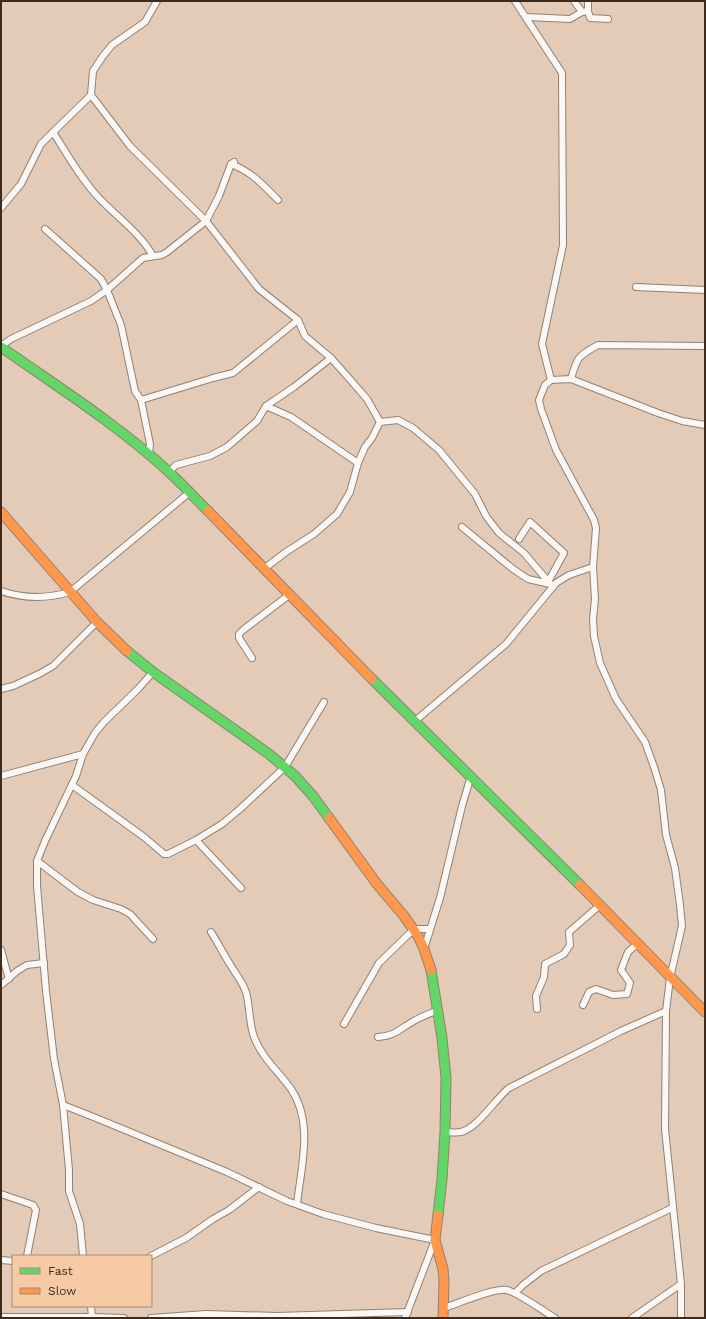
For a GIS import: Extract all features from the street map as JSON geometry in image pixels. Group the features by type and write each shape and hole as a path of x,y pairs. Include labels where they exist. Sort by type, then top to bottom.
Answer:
{"street":[{"path":"157,1 145,22 112,45 92,71 91,95 130,146 206,221 259,289 298,320 305,336 331,358 367,399 380,422"},
{"path":"515,1 562,73 563,245 542,344 552,380"},
{"path":"574,1 590,18 608,19"},
{"path":"526,17 570,20 585,12 588,1"},
{"path":"1,208 21,184 41,144 91,95"},
{"path":"53,132 78,171 98,197 146,244 153,256"},
{"path":"278,200 259,181 244,169 233,163 219,196 206,221 162,255 143,258 107,290 91,300 11,339 2,349 95,412 149,454 169,472 265,568 341,648 471,776 705,1012"},
{"path":"45,229 102,279 121,325 135,391 141,400 150,444 149,454"},
{"path":"636,287 705,290"},
{"path":"141,400 213,378 233,374 298,320"},
{"path":"571,379 575,364 582,353 598,345 705,346"},
{"path":"169,472 176,465 210,456 227,447 257,421 266,406 294,387 331,358"},
{"path":"681,1318 681,1284 665,1129 666,1011 670,978 682,926 675,868 666,834 661,790 649,752 645,742 616,699 600,663 594,636 593,620 593,567 596,528 594,520 556,450 541,410 539,400 545,385 552,380 571,379 658,413 682,421 705,424"},
{"path":"266,406 291,417 358,463"},
{"path":"380,422 398,420 413,428 439,450 475,494 486,516 500,533 524,552 550,584"},
{"path":"265,568 314,534 337,514 350,492 358,463 365,447 372,438 380,422"},
{"path":"1,591 37,598 70,592 190,492"},
{"path":"1,512 70,592 117,642 153,672 235,729 285,767 313,796 377,884 414,929 424,949 431,971 442,1038 446,1078 442,1179 435,1240 420,1276 407,1315 276,1317 206,1314 151,1318"},
{"path":"415,721 506,644 550,584 564,553 530,522 519,539"},
{"path":"462,527 512,569 528,579 550,584 556,583 569,574 593,567"},
{"path":"252,658 239,638 239,634 290,595"},
{"path":"1,689 12,686 53,666 97,622"},
{"path":"83,1255 80,1224 69,1191 63,1106 54,1059 36,886 37,861 76,776 83,754 95,733 153,672"},
{"path":"72,785 144,837 164,854 172,852 196,840 222,824 240,810 285,767 324,702"},
{"path":"1,776 83,754"},
{"path":"424,949 440,898 462,806 471,776"},
{"path":"196,840 241,888"},
{"path":"37,861 78,892 93,900 121,909 130,914 153,939"},
{"path":"537,1009 536,996 544,977 545,964 564,954 570,945 568,932 599,906"},
{"path":"344,1024 379,963 414,929 430,929"},
{"path":"211,932 246,993 254,1037 264,1056 291,1089 300,1105 305,1128 297,1204"},
{"path":"583,1006 589,992 596,989 613,995 627,994 630,983 622,970 628,952 637,944"},
{"path":"1,950 9,979"},
{"path":"1,985 17,971 27,965 44,963"},
{"path":"378,1037 396,1033 412,1022 438,1010"},
{"path":"445,1132 459,1133 466,1131 474,1126 501,1094 509,1088 621,1031 666,1011"},
{"path":"63,1106 227,1172 322,1214 376,1228 435,1240"},
{"path":"152,1255 186,1238 229,1210 259,1187"},
{"path":"1,1194 33,1205 36,1210 27,1255"},
{"path":"515,1293 541,1271 672,1208"},
{"path":"435,1240 443,1270 443,1318"},
{"path":"1,1260 12,1261"},
{"path":"632,1318 681,1284"},
{"path":"444,1308 496,1290 506,1289 555,1318"},
{"path":"91,1307 92,1317"},
{"path":"1,1317 124,1318"}],"traffic: fast":[{"path":"1,347 129,438 169,472 208,511"},
{"path":"127,651 153,672 269,754 295,776 313,796 329,818"},
{"path":"372,679 580,885"},
{"path":"431,970 442,1038 446,1078 445,1132 438,1215"}],"traffic: slow":[{"path":"208,511 372,679"},
{"path":"1,512 97,622 127,651"},
{"path":"329,818 377,884 404,916 418,936 431,970"},
{"path":"580,885 705,1012"},
{"path":"438,1215 435,1240 443,1269 443,1318"}]}
